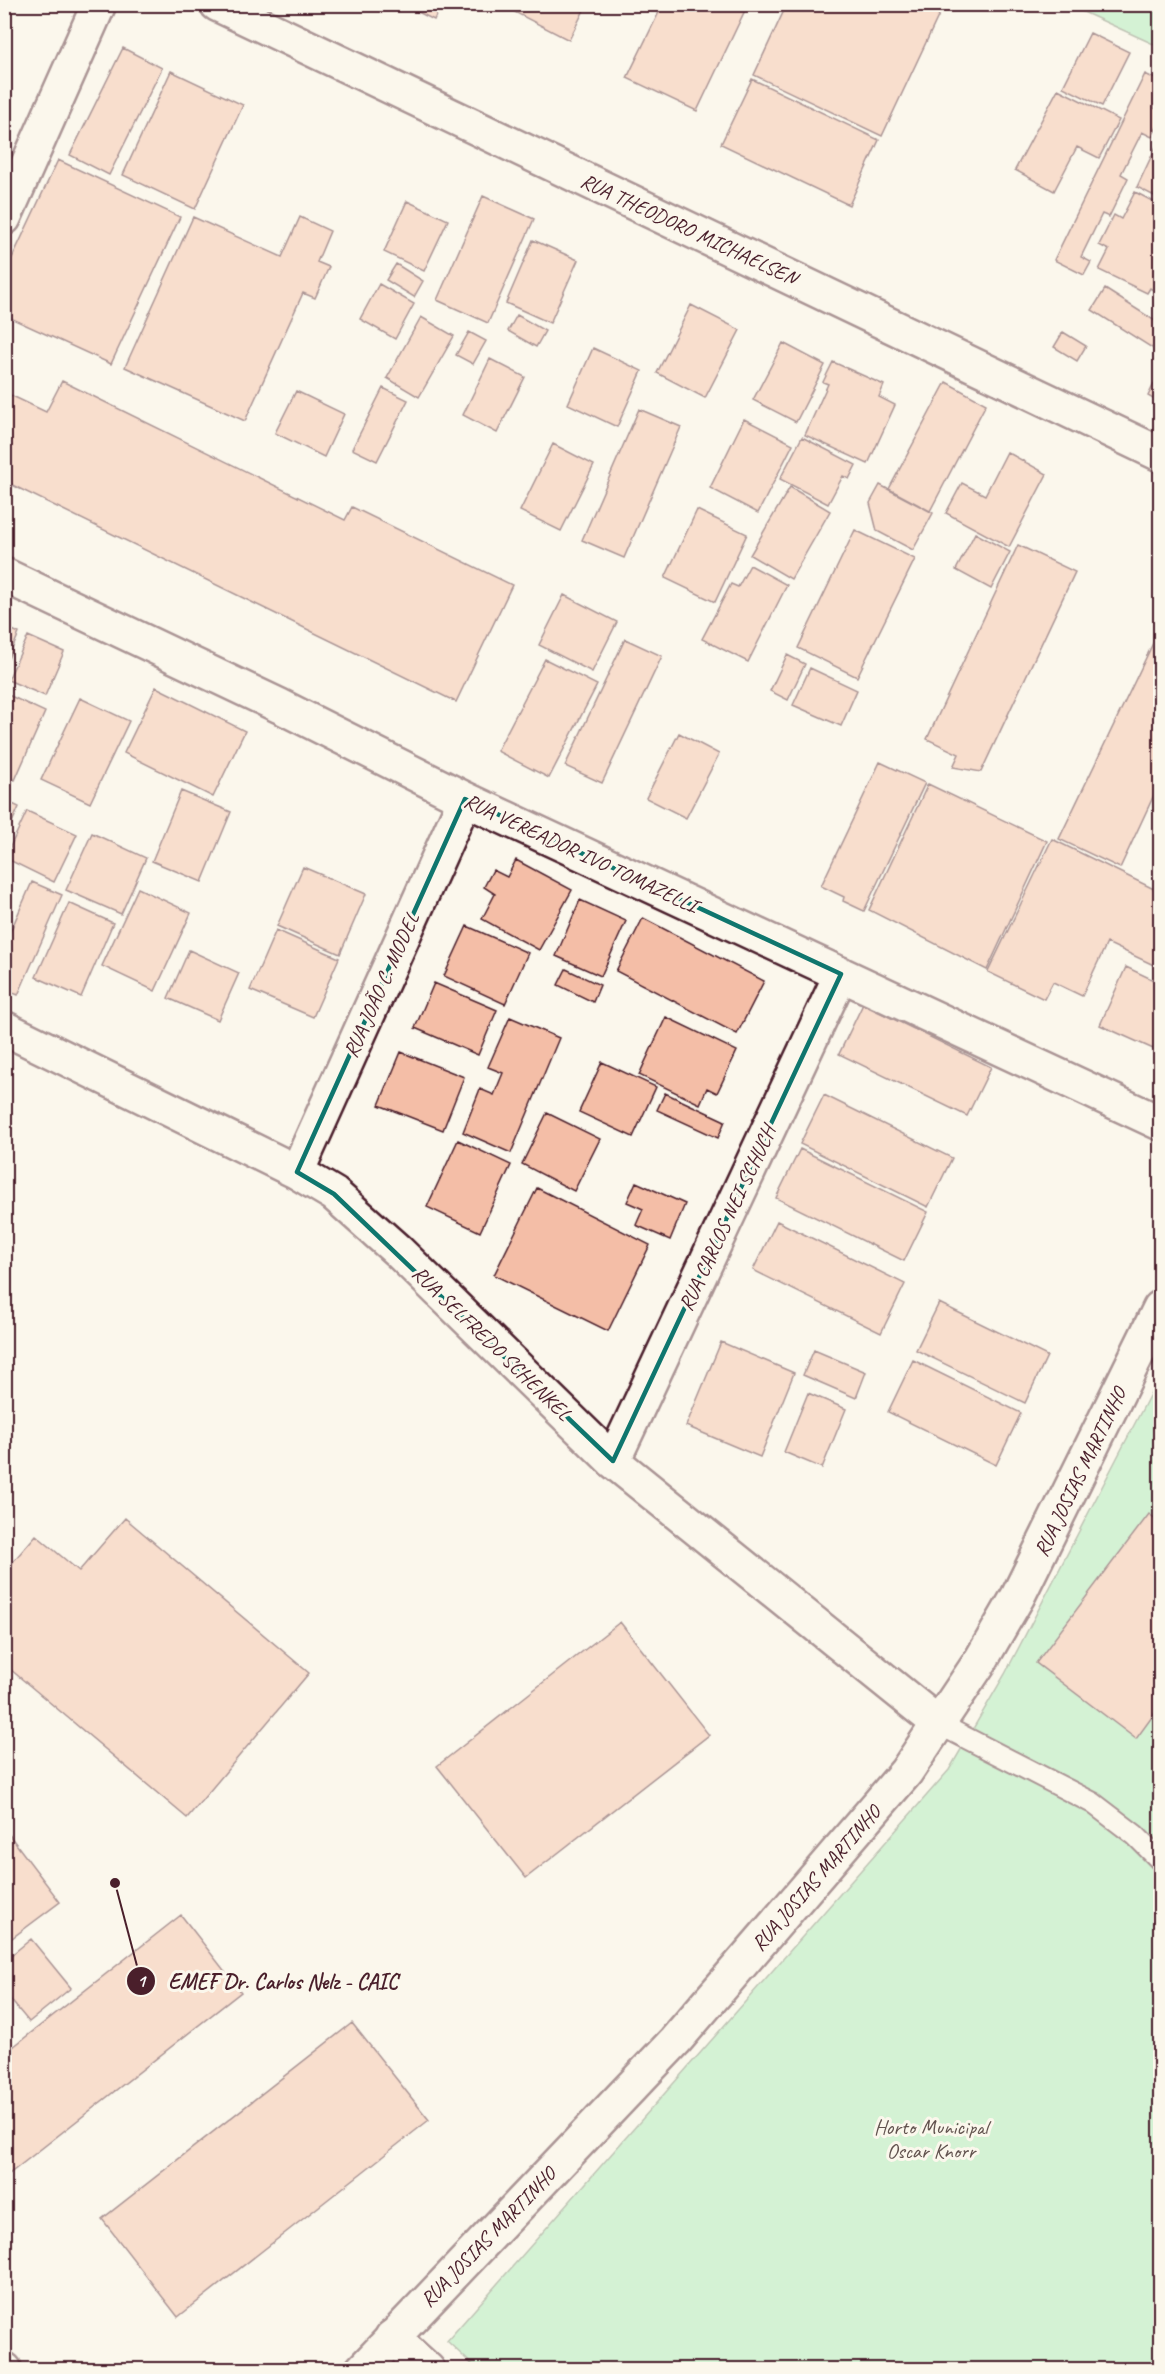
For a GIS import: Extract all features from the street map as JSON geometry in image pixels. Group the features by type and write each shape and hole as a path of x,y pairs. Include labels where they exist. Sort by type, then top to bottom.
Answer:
{"street":[{"path":"4,218 99,4"},
{"name":"RUA THEODORO MICHAELSEN","path":"217,4 1161,454"},
{"name":"RUA VEREADOR IVO TOMAZELLI","path":"4,575 280,706 465,799 1161,1124"},
{"name":"RUA JOÃO C. MODEL","path":"297,1172 465,799"},
{"name":"RUA CARLOS NEI SCHUCH","path":"613,1461 842,974"},
{"name":"RUA SELFREDO SCHENKEL","path":"4,1028 297,1172 334,1194 398,1251 613,1461 939,1724"},
{"name":"RUA JOSIAS MARTINHO","path":"362,2370 675,2041 906,1772 981,1660 1018,1596 1161,1308"},
{"path":"392,2337 428,2370"}],"lane":[{"path":"939,1724 1093,1803 1135,1835 1161,1860"}],"highlighted area":[{"path":"465,799 841,974 613,1461 334,1194 297,1172"}],"green space":[{"path":"1068,5 1160,5 1160,47"},
{"name":"Horto Municipal Oscar Knorr","path":"1160,1375 1160,2369 478,2370 447,2341 949,1770 1005,1674"}],"building":[{"path":"402,4 441,4 434,20"},
{"path":"499,4 587,4 569,40"},
{"path":"663,4 748,4 697,111 627,78"},
{"path":"787,4 944,4 882,136 754,75"},
{"path":"1090,33 1129,52 1102,106 1063,87"},
{"path":"123,48 162,68 109,175 70,155"},
{"path":"171,71 243,105 195,209 123,175"},
{"path":"1145,74 1160,81 1160,95 1154,108 1160,111 1160,121 1152,137 1142,132 1121,174 1128,178 1109,217 1102,214 1081,257 1091,262 1084,275 1054,260"},
{"path":"752,79 879,140 849,205 721,144"},
{"path":"1058,89 1119,120 1099,158 1077,147 1054,191 1015,170"},
{"path":"1160,138 1160,199 1137,187"},
{"path":"58,160 180,217 111,364 4,315 4,275"},
{"path":"1135,192 1160,205 1160,294 1150,288 1147,293 1099,270 1109,250 1099,245 1114,215 1121,219"},
{"path":"483,196 534,219 488,323 437,300"},
{"path":"407,201 448,220 424,271 384,252"},
{"path":"193,217 282,257 300,217 330,231 317,262 329,267 315,298 303,293 245,421 125,367"},
{"path":"533,240 578,260 550,323 506,303"},
{"path":"396,264 423,281 414,297 386,280"},
{"path":"379,284 414,304 395,339 360,319"},
{"path":"1105,289 1160,324 1160,353 1092,310"},
{"path":"691,305 740,330 705,398 657,373"},
{"path":"517,315 545,331 536,347 508,331"},
{"path":"421,317 454,336 419,397 387,378"},
{"path":"469,332 486,341 473,364 456,355"},
{"path":"1063,332 1086,346 1077,361 1054,347"},
{"path":"783,343 825,365 796,422 753,400"},
{"path":"593,348 642,371 617,427 568,404"},
{"path":"490,359 525,377 497,433 463,415"},
{"path":"833,362 884,385 879,397 895,405 868,464 805,435 828,384 823,382"},
{"path":"1156,380 1160,383 1160,403 1148,396"},
{"path":"62,381 345,520 352,507 512,585 456,702 4,481 4,392 46,412"},
{"path":"946,382 986,404 930,511 889,489"},
{"path":"383,388 408,400 377,461 352,449"},
{"path":"296,391 344,414 324,457 275,433"},
{"path":"639,409 681,427 624,558 582,540"},
{"path":"744,419 793,444 758,513 710,488"},
{"path":"802,437 856,465 849,479 843,476 828,504 780,479"},
{"path":"553,444 594,465 561,531 520,511"},
{"path":"1007,452 1047,474 1009,547 946,513 962,483 985,495"},
{"path":"880,485 933,513 913,550 877,531 870,503"},
{"path":"790,487 830,511 791,579 750,555"},
{"path":"697,510 747,534 715,602 665,578"},
{"path":"855,530 915,559 857,677 798,648"},
{"path":"975,533 1010,552 991,589 956,570"},
{"path":"1018,545 1075,572 981,772 953,767 959,754 927,739"},
{"path":"750,565 787,585 748,662 702,639 731,584 738,587"},
{"path":"564,595 617,622 592,672 539,645"},
{"path":"4,626 19,633 4,668"},
{"path":"28,636 64,652 45,696 8,680"},
{"path":"625,639 662,656 602,783 565,766"},
{"path":"1155,639 1160,641 1160,782 1120,868 1059,839"},
{"path":"787,655 805,664 788,700 770,691"},
{"path":"545,659 597,685 549,778 497,751"},
{"path":"810,668 857,690 841,726 793,705"},
{"path":"156,687 245,731 213,797 124,753"},
{"path":"4,693 45,712 15,780 4,775"},
{"path":"80,698 129,721 90,803 41,780"},
{"path":"679,733 719,754 686,818 646,798"},
{"path":"880,762 925,783 864,911 843,901 844,897 821,886"},
{"path":"928,784 1047,841 987,970 869,910"},
{"path":"181,791 231,812 202,882 152,861"},
{"path":"4,800 19,807 4,840"},
{"path":"27,811 77,834 54,882 5,858"},
{"path":"92,833 146,858 121,914 66,890"},
{"path":"1052,839 1160,892 1160,968 1107,943 1082,996 1053,982 1044,999 988,972"},
{"path":"516,860 572,890 539,950 482,919 495,894 484,887 493,870 507,877"},
{"path":"303,867 366,894 340,954 277,926"},
{"path":"32,882 62,895 18,995 4,989 4,946"},
{"path":"138,888 191,913 155,991 102,966"},
{"path":"580,900 626,921 601,976 556,956"},
{"path":"69,903 113,923 81,997 36,977"},
{"path":"643,918 764,981 737,1034 616,971"},
{"path":"467,926 528,953 505,1004 444,976"},
{"path":"276,930 339,958 313,1017 250,990"},
{"path":"189,950 239,973 218,1020 168,998"},
{"path":"1126,967 1160,983 1160,1052 1100,1025"},
{"path":"566,969 600,985 593,1002 558,985"},
{"path":"434,983 497,1010 478,1055 415,1028"},
{"path":"863,1004 991,1067 967,1116 839,1054"},
{"path":"510,1017 559,1038 511,1153 463,1132 480,1089 494,1095 503,1073 488,1067"},
{"path":"666,1017 737,1051 717,1093 707,1088 700,1104 639,1075"},
{"path":"401,1052 464,1077 443,1130 379,1105"},
{"path":"602,1062 656,1087 633,1137 579,1112"},
{"path":"665,1093 725,1121 718,1138 657,1110"},
{"path":"824,1095 952,1158 928,1207 800,1144"},
{"path":"547,1113 600,1139 574,1191 522,1164"},
{"path":"458,1140 511,1165 480,1232 427,1207"},
{"path":"800,1149 928,1212 904,1261 776,1198"},
{"path":"636,1182 685,1204 670,1240 636,1225 643,1209 627,1202"},
{"path":"537,1188 650,1245 608,1331 494,1275"},
{"path":"777,1221 905,1284 881,1333 753,1270"},
{"path":"939,1303 1047,1356 1025,1403 916,1350"},
{"path":"721,1342 794,1373 760,1457 686,1426"},
{"path":"814,1350 866,1372 856,1398 803,1375"},
{"path":"913,1360 1021,1413 996,1465 888,1412"},
{"path":"808,1393 846,1409 822,1468 784,1452"},
{"path":"1149,1514 1160,1522 1160,1706 1136,1739 1036,1663"},
{"path":"125,1518 309,1673 187,1818 4,1664 4,1572 36,1535 79,1571"},
{"path":"620,1622 709,1735 526,1878 437,1766"},
{"path":"4,1828 60,1902 4,1944"},
{"path":"181,1915 241,1992 4,2178 4,2054"},
{"path":"31,1939 71,1988 29,2022 4,1992 4,1961"},
{"path":"352,2023 429,2120 178,2317 102,2219"}],"place":[{"name":"EMEF Dr. Carlos Nelz - CAIC","path":"115,1883"}]}
